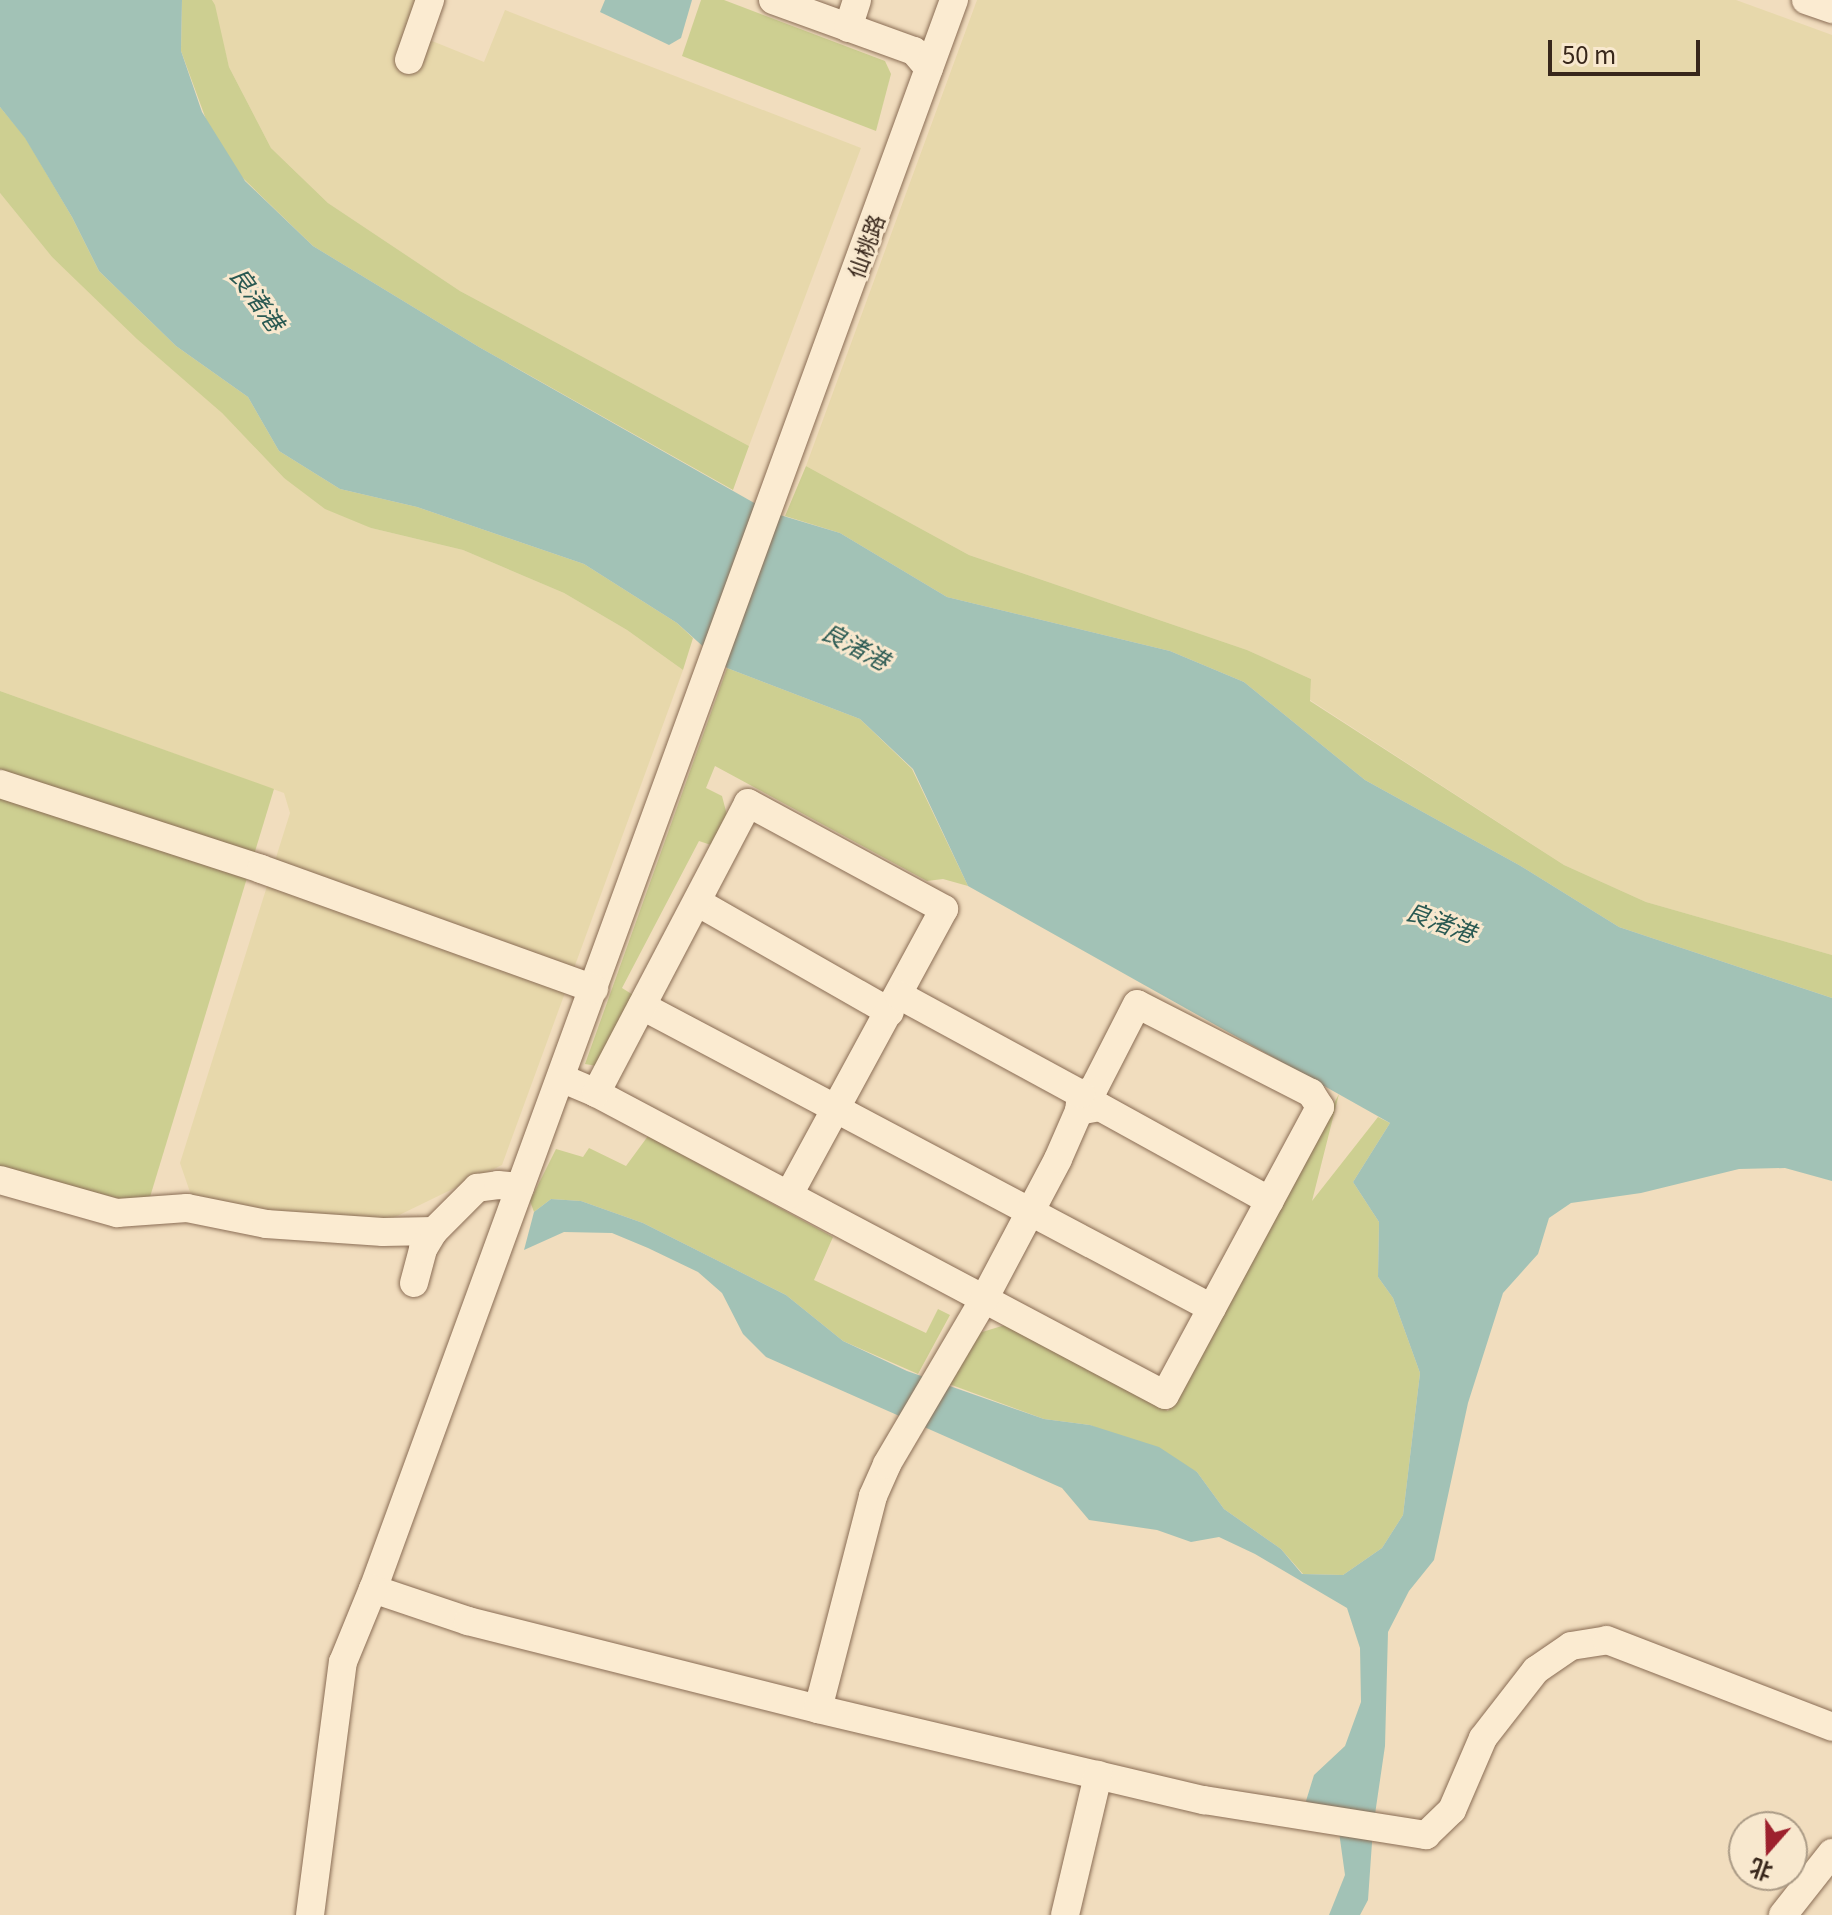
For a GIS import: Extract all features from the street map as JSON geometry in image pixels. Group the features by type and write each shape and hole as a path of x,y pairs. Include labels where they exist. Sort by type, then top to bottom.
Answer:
{"street":[{"path":"409,60 430,0"},
{"path":"773,0 914,51 929,69"},
{"path":"848,28 857,0"},
{"name":"仙桃路","path":"310,1915 343,1662 373,1589 594,989 954,0"},
{"path":"1806,0 1832,9"},
{"path":"0,784 246,864 594,989"},
{"path":"596,1093 748,803 944,909 789,1195"},
{"path":"697,902 1080,1103 1100,1107 1270,1201"},
{"path":"561,1078 596,1093 789,1195 984,1299 1165,1395 1320,1107 1311,1093 1137,1004 1093,1090 1080,1103 1031,1210 984,1299 887,1464 873,1496 818,1709"},
{"path":"642,1006 1212,1308"},
{"path":"0,1180 117,1213 187,1208 266,1224 383,1232 434,1231"},
{"path":"414,1283 423,1249 434,1231 477,1188 498,1185 520,1187"},
{"path":"373,1589 468,1621 1098,1775 1261,1810 1426,1835 1452,1810 1483,1738 1536,1670 1571,1646 1607,1640 1832,1727"},
{"path":"1065,1915 1098,1775"},
{"path":"1783,1915 1832,1853"}],"shaded area":[{"path":"212,0 416,0 405,30 484,62 505,10 861,148 749,446 460,291 328,203 271,148 229,67"},
{"path":"977,0 1736,0 1832,35 1832,955 1646,902 1564,865 1310,700 1311,679 1247,650 969,555 806,466"},
{"path":"0,193 52,257 222,413 284,478 371,528 463,550 564,593 627,630 683,670 502,1165 391,1219 271,1212 191,1195 180,1163 290,813 284,793 0,691"}],"green space":[{"path":"182,0 212,0 229,67 271,148 328,203 460,291 749,446 733,490 479,347 313,246 219,155 181,51"},
{"path":"701,0 724,0 885,61 891,74 876,131 682,56"},
{"path":"0,107 25,137 72,217 99,271 176,346 248,397 279,451 340,489 417,507 584,564 677,623 693,638 683,670 627,630 564,593 463,550 371,528 325,509 284,478 222,413 137,339 52,257 0,193"},
{"path":"806,466 969,555 1247,650 1311,679 1310,701 1564,865 1646,902 1832,955 1832,998 1619,927 1519,865 1365,780 1244,682 1170,651 947,597 840,533 785,516"},
{"path":"727,668 860,719 912,769 968,886 943,879 927,881 715,766 706,788 722,796 728,819 714,846 699,841 622,988 638,998 597,1066 585,1064"},
{"path":"0,691 274,789 150,1197 120,1199 0,1167"},
{"path":"1339,1094 1312,1201 1378,1117 1390,1123 1353,1182 1379,1222 1378,1277 1393,1298 1420,1373 1403,1515 1382,1548 1343,1575 1303,1574 1281,1549 1224,1509 1197,1472 1090,1425 1044,1419 949,1384 979,1333 1005,1325 1168,1411"},
{"path":"648,1136 833,1237 814,1280 926,1333 938,1309 950,1315 918,1374 843,1341 786,1295 643,1223 581,1201 551,1199 534,1212 530,1201 556,1149 583,1157 589,1148 626,1166"}],"water":[{"name":"良渚港","path":"0,0 182,0 181,51 202,112 245,181 313,246 479,347 770,512 840,533 947,597 1170,651 1244,682 1365,780 1519,865 1619,927 1832,998 1832,1181 1785,1168 1739,1169 1641,1193 1571,1203 1549,1218 1538,1254 1503,1293 1468,1403 1434,1560 1409,1591 1388,1632 1385,1746 1373,1828 1368,1900 1360,1915 1329,1915 1345,1875 1339,1832 1306,1801 1314,1775 1345,1746 1361,1702 1360,1648 1347,1608 1255,1554 1219,1537 1191,1542 1157,1530 1089,1520 1062,1488 766,1357 743,1334 722,1293 698,1272 648,1248 612,1233 564,1232 524,1250 534,1212 551,1199 581,1201 643,1223 786,1295 843,1341 907,1371 1044,1419 1090,1425 1159,1447 1197,1472 1224,1509 1281,1549 1302,1574 1343,1575 1382,1548 1403,1515 1420,1373 1393,1298 1378,1277 1379,1222 1353,1182 1390,1123 968,886 913,769 860,719 727,668 677,623 584,564 417,507 340,489 279,451 248,397 176,346 99,271 72,217 25,138 0,107"},
{"path":"605,0 692,0 681,38 669,45 600,12"}]}
